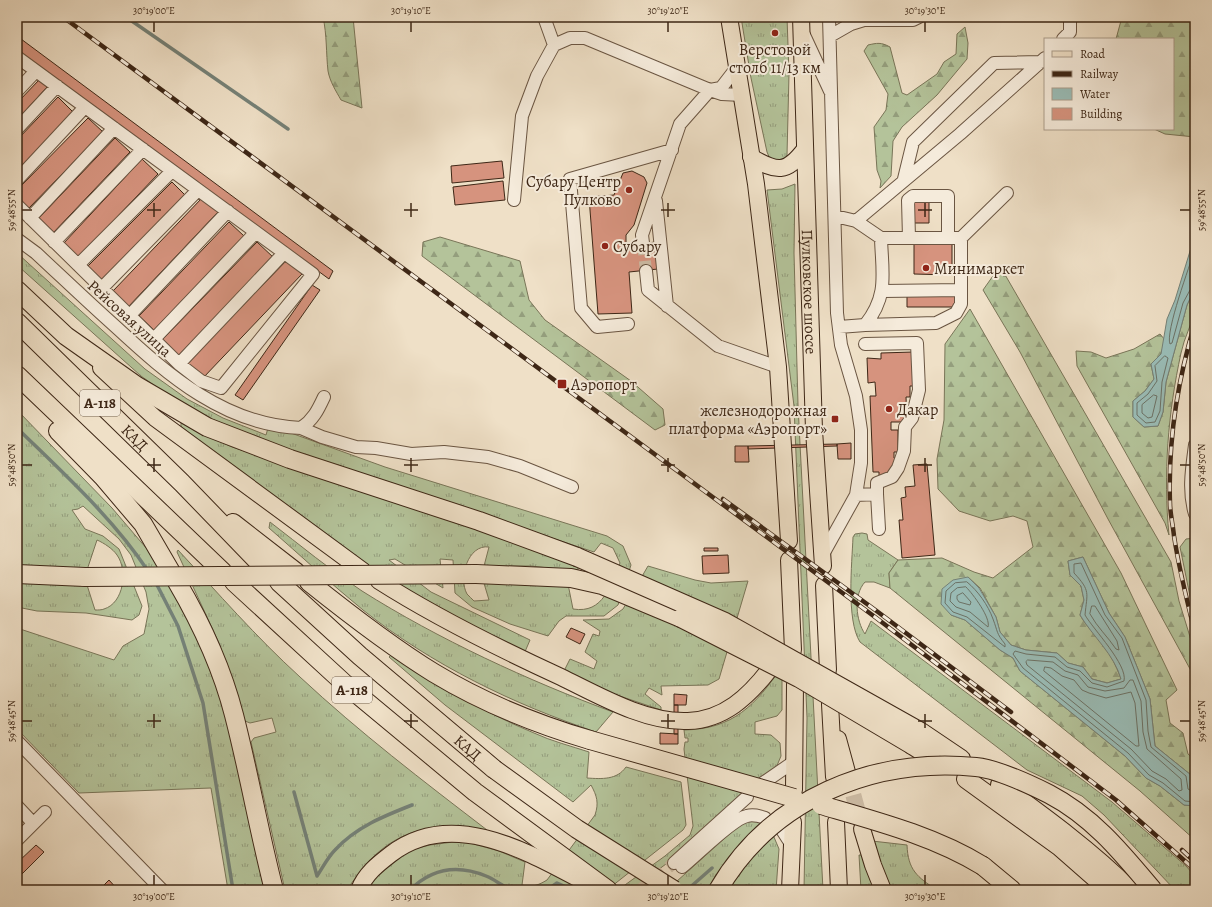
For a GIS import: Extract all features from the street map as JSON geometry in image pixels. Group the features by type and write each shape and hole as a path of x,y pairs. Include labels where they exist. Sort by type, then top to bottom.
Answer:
{"highway":[{"path":"17,290 66,336 137,386 207,427 290,459 479,521 577,557 725,622 917,739 931,757"},
{"name":"КАД","path":"17,322 182,483 273,577 360,656 494,769 577,829 674,890"},
{"name":"КАД","path":"17,375 228,577 345,684 475,792 608,890"},
{"path":"35,392 57,430 103,477 143,524 200,623 217,664 234,714 274,890"},
{"path":"182,483 378,636 436,674 517,714 558,730 590,740 794,794"},
{"path":"17,574 85,577 476,574 571,578 602,585 681,618 917,739 961,759"},
{"path":"718,890 741,855 759,836 801,805 842,784 869,775 892,770 924,766 977,767 1025,783 1050,795 1095,825 1120,851 1153,890"},
{"path":"966,779 1060,847 1110,890"},
{"path":"1000,785 1118,877 1130,890"},
{"path":"821,805 909,832 967,856 983,866 1012,890"}],"main road":[{"path":"729,17 738,66 751,157 778,367 789,541"},
{"name":"Пулковское шоссе","path":"802,24 814,430 822,561"},
{"path":"751,157 772,168 780,169 788,167 796,161 805,149"},
{"path":"66,336 155,418 363,571"},
{"path":"789,560 791,645"},
{"path":"379,581 419,607 490,644 614,702 665,719 690,722 716,716 744,700 769,670"},
{"path":"824,585 828,670"},
{"path":"794,794 795,684"},
{"path":"830,707 840,775"},
{"path":"836,822 839,890"},
{"path":"788,826 793,847 790,890"},
{"path":"862,829 873,865 883,890"},
{"path":"359,890 370,872 412,841 446,833 477,835 517,849 601,890"},
{"path":"838,856 847,890"}],"street":[{"path":"544,17 554,45"},
{"path":"822,561 856,495 861,463 861,430 856,396 841,345 839,327 829,17"},
{"path":"830,36 851,24 864,19 913,20 919,17"},
{"path":"1064,38 1070,32 1070,17"},
{"path":"802,24 832,96"},
{"path":"514,200 522,116 537,76 554,45 570,38 585,38 710,90 722,94 742,95"},
{"path":"17,57 313,274 221,388 201,381 179,364 17,205"},
{"path":"856,221 904,179 960,134 1043,60"},
{"path":"904,179 913,142 994,64 1043,60"},
{"path":"643,243 642,235 680,124 710,90 721,88 738,66"},
{"path":"17,91 36,71"},
{"path":"17,129 57,86"},
{"path":"17,180 85,107"},
{"path":"30,218 114,128"},
{"path":"54,242 143,149"},
{"path":"628,324 597,326 581,308 570,179 672,150"},
{"path":"78,265 172,171"},
{"path":"102,288 198,190"},
{"path":"835,216 856,221 881,238 961,238 1007,193"},
{"path":"909,238 908,200 913,196 948,196 948,238"},
{"path":"655,198 667,306"},
{"path":"130,315 228,211"},
{"path":"154,339 256,232"},
{"path":"865,324 872,315 883,290 881,238"},
{"path":"839,327 865,324 936,323 956,313 961,304 961,238"},
{"name":"Рейсовая улица","path":"17,239 36,253 157,365 191,391 269,424 302,428 322,437 356,447 376,448 411,454 444,452 488,456 520,466 572,487"},
{"path":"179,364 284,253"},
{"path":"646,271 648,290 718,346 778,367"},
{"path":"883,290 961,290"},
{"path":"865,344 917,344 919,390 912,418 906,427 904,451 898,468 892,477 877,483 879,529"},
{"path":"302,428 309,423 317,413 324,397"},
{"path":"1195,445 1191,475 1191,498 1195,514"},
{"path":"856,495 877,494"},
{"path":"17,741 162,890"},
{"path":"763,782 795,761"},
{"path":"747,797 678,865 736,821 746,816 756,815 765,818"},
{"path":"17,806 34,824"},
{"path":"17,840 45,812"}],"green space":[{"path":"323,17 353,17 362,108 341,100 332,83 328,71"},
{"path":"741,17 787,17 789,74 787,155 784,160 776,162 770,159 767,152 751,78"},
{"path":"1122,17 1195,17 1195,137 1165,134 1156,130 1174,130 1174,38 1116,38"},
{"path":"965,27 968,43 967,59 937,95 902,127 893,141 891,176 880,188 881,181 877,170 874,127 886,110 888,94 864,51 868,45 879,43 890,47 902,93 907,95 937,74 944,62 956,54 957,34"},
{"path":"795,184 794,253 798,405 823,890 804,890 807,718 794,406 767,190 782,189"},
{"path":"440,237 520,261 529,300 545,320 631,381 663,409 665,425 655,430 422,256 423,242"},
{"path":"17,253 145,369 187,399 223,418 266,435 268,428 291,433 385,467 607,536 623,546 631,565 618,605 604,616 566,616 559,621 548,636 510,624 472,607 455,593 453,560 440,559 443,588 395,559 389,560 431,592 530,640 524,654 465,626 349,556 181,427 181,423 232,447 476,527 578,566 578,570 575,571 531,566 484,566 489,547 482,548 475,551 470,556 464,571 464,587 467,594 474,601 489,600 483,580 568,584 573,609 592,607 599,602 609,589 620,563 613,548 601,543 594,552 266,443 185,407 141,376 17,265"},
{"path":"1000,266 1171,562 1179,601 1195,653 1195,678 1108,519 1020,352 983,290"},
{"path":"1195,288 1195,310 1181,353 1170,421 1167,466 1167,512 1169,535 1165,523 1077,366 1076,351 1091,352 1106,358 1134,349 1160,334 1165,340 1161,354 1151,364 1154,379 1145,391 1133,401 1133,417 1144,427 1158,426 1163,412 1166,382 1187,305"},
{"path":"970,309 1121,573 1177,690 1166,700 1170,723 1183,733 1188,754 1195,760 1195,790 1191,787 1191,775 1155,746 1150,699 1125,637 1109,613 1083,557 1068,561 1070,575 1081,586 1084,600 1080,615 1106,649 1115,664 1121,679 1107,683 1092,679 1083,667 1068,663 1057,653 1026,650 1011,645 1000,632 996,617 980,588 968,577 951,615 965,620 1000,650 1013,658 1020,671 1125,756 1146,778 1160,786 1184,805 1195,806 1195,840 1140,791 890,588 889,573 898,560 942,558 974,572 993,578 1033,547 1027,521 1013,516 990,521 959,511 938,489 937,459 944,420 945,344"},
{"path":"17,410 112,508 147,549 167,578 197,634 220,692 248,809 264,890 228,890 211,788 79,793 17,729 17,628 114,660 123,646 144,634 149,609 146,592 131,555 119,539 83,506 72,510 85,529 103,536 119,549 142,606 139,615 132,620 86,613 37,611 17,607 17,581 87,585 95,610 103,609 111,606 116,600 120,593 123,577 120,561 117,555 108,546 97,540 87,570 17,568"},
{"path":"270,522 350,583 421,626 517,673 613,712 596,732 504,696 445,665 389,630 363,610 269,528"},
{"path":"855,534 867,534 868,540 898,560 889,573 890,588 874,582 865,582 861,587 857,601 857,608 862,629 865,634 871,621 1112,802 1186,866 1195,876 1195,890 1175,890 1104,815 1082,796 1027,770 860,642 853,620 851,606 851,576 853,537"},
{"path":"1195,538 1195,621 1180,547 1186,539"},
{"path":"178,550 268,646 322,697 392,756 487,830 472,831 445,827 419,830 396,840 375,855 354,880 348,890 285,890 251,742 254,738 276,732 272,718 250,723 245,721 219,643 177,552"},
{"path":"648,566 695,580 711,583 748,581 719,679 708,685 661,686 662,695 649,688 645,694 661,707 661,710 599,689 564,671 570,659 594,669 597,661 585,652 593,634 599,636 600,631 583,620 609,619 623,609"},
{"path":"391,655 478,707 515,725 547,738 589,752 587,778 609,778 618,774 626,767 681,782 686,825 683,830 607,890 365,890 372,878 410,850 430,845 453,842 470,843 499,851 525,862 522,885 538,885 547,880 595,815 597,807 596,796 591,785 573,802 445,705 389,657"},
{"path":"782,667 782,710 777,716 755,722 755,734 771,735 780,743 781,756 776,768 670,861 631,890 618,890 665,856 690,835 693,826 684,749 685,742 688,742 688,738 685,738 684,730 701,729 730,720 742,712 762,693"},
{"path":"757,819 771,830 779,849 776,890 667,890 734,830 745,822"},
{"path":"872,841 907,845 909,861 915,872 919,877 937,890 891,890"},
{"path":"859,855 862,855 874,890 861,890"}],"water":[{"path":"1195,235 1195,288 1187,305 1166,382 1163,412 1158,426 1144,427 1133,417 1133,401 1145,391 1154,379 1151,364 1161,354 1167,319 1175,300"},
{"path":"1083,557 1109,613 1125,637 1150,699 1155,746 1191,775 1191,787 1195,790 1195,806 1184,805 1160,786 1146,778 1125,756 1020,671 1013,658 1000,650 965,620 951,615 941,604 942,589 953,580 968,577 979,588 996,617 1000,632 1011,645 1026,650 1057,653 1068,663 1083,667 1092,679 1107,683 1121,679 1118,670 1108,654 1080,615 1084,600 1081,586 1070,575 1068,561"}],"building":[{"path":"17,36 333,271 329,279 17,50"},
{"path":"40,79 48,86 17,120 17,103"},
{"path":"58,97 74,113 17,170 17,140"},
{"path":"88,118 103,132 28,209 17,198 17,190"},
{"path":"115,138 130,152 53,233 38,219"},
{"path":"142,159 158,174 78,258 63,244"},
{"path":"502,161 504,178 452,183 451,166"},
{"path":"632,171 644,177 647,183 634,225 626,235 626,245 656,242 658,269 629,272 632,313 598,314 589,197 614,195 623,173"},
{"path":"503,181 505,200 455,205 453,187"},
{"path":"172,182 185,195 101,281 87,267"},
{"path":"202,198 218,212 129,306 113,291"},
{"path":"913,202 929,202 929,223 913,223"},
{"path":"229,222 244,236 154,330 139,316"},
{"path":"257,242 274,258 178,356 162,340"},
{"path":"914,243 952,243 952,275 914,274"},
{"path":"287,260 302,274 203,378 187,363"},
{"path":"312,285 320,290 243,400 235,395"},
{"path":"907,294 957,294 957,307 907,307"},
{"name":"Дакар","path":"913,352 914,386 910,386 910,397 906,397 907,422 891,422 891,430 898,430 898,452 894,452 894,458 897,458 891,471 889,471 889,476 879,476 879,472 873,472 870,396 876,396 875,382 868,383 867,358 881,359 881,353"},
{"path":"851,443 851,459 838,459 837,444"},
{"path":"837,444 837,446 748,449 748,446"},
{"path":"735,446 748,446 749,462 735,462"},
{"path":"927,464 935,555 902,558 899,520 903,520 901,498 906,497 905,487 915,486 913,465"},
{"path":"704,548 718,548 718,551 704,551"},
{"path":"728,555 729,573 703,574 702,556"},
{"path":"571,628 585,634 580,644 566,637"},
{"path":"674,694 687,695 686,705 674,705"},
{"path":"674,705 678,705 678,734 674,734"},
{"path":"660,733 678,734 678,744 660,744"},
{"path":"36,845 44,852 18,878 17,863"},
{"path":"109,880 118,890 99,890"}],"waterway":[{"path":"126,17 288,129"},
{"path":"17,428 103,514 119,532 148,571"},
{"path":"156,583 178,626 203,703 233,890"},
{"path":"294,792 317,876 332,853 352,835 371,823 412,805"},
{"path":"687,890 712,868"},
{"path":"410,890 427,877 445,870 455,869 475,872 493,879 513,890"},
{"path":"547,890 557,883 566,887 567,890"}],"tunnel":[{"path":"643,243 646,271"},
{"path":"847,772 862,827"},
{"path":"640,890 674,863"}],"railway":[{"path":"63,17 875,617 1116,800 1195,870"},
{"path":"1195,323 1183,367 1175,412 1172,435 1170,480 1170,511 1176,548 1183,585 1195,633"},
{"path":"723,499 878,612 1011,712"},
{"path":"1182,850 1195,862"}],"place":[{"name":"Верстовой столб 11/13 км","path":"775,33"},
{"name":"Субару Центр Пулково","path":"629,190"},
{"name":"Субару","path":"605,246"},
{"name":"Минимаркет","path":"926,268"},
{"name":"Аэропорт","path":"562,384"},
{"name":"Дакар","path":"889,409"},
{"name":"железнодорожная платформа «Аэропорт»","path":"835,419"}]}
